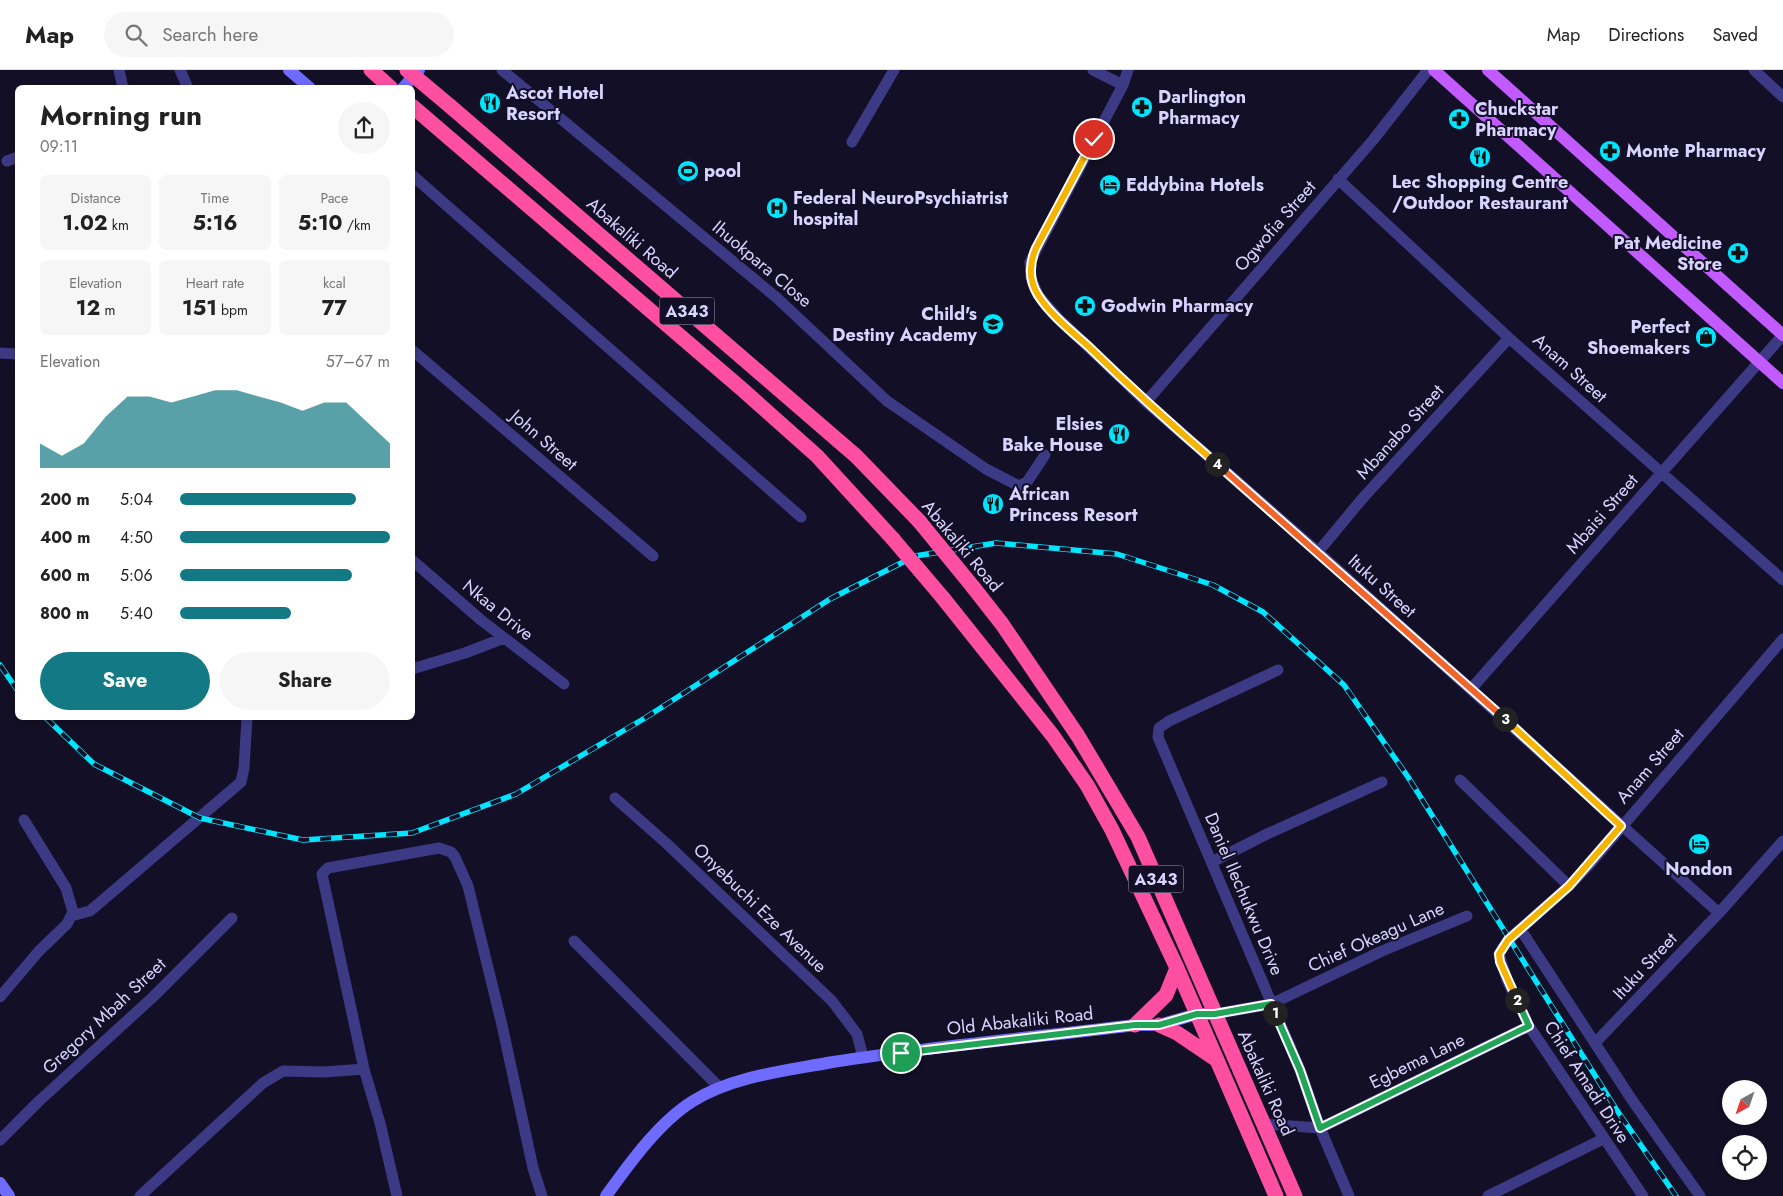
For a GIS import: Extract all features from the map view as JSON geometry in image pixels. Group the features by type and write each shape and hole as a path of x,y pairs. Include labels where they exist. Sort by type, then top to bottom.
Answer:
{"highway":[{"name":"Abakaliki Road","path":"407,70 846,447 919,522 973,587 1002,624 1078,736 1121,808 1150,865 1295,1196"},
{"path":"372,71 388,85"},
{"name":"Abakaliki Road","path":"415,108 817,456 893,539 943,598 1053,736 1086,785 1134,875 1218,1061 1276,1196"},
{"path":"1135,1025 1166,996 1176,968"},
{"path":"1159,1025 1178,1033 1218,1061"}],"main road":[{"path":"289,70 306,85"},
{"path":"406,85 419,70"},
{"path":"1434,70 1783,383"},
{"path":"1488,70 1783,335"},
{"name":"Old Abakaliki Road","path":"606,1196 626,1168 667,1123 692,1102 720,1088 788,1070 863,1057 1135,1025 1159,1025 1197,1014 1215,1014"},
{"path":"0,1183 9,1196"}],"street":[{"path":"119,70 122,85"},
{"path":"180,70 187,85"},
{"name":"Ihuokpara Close","path":"502,70 778,298 887,401 902,412 986,469 1019,486 1027,482 1045,455"},
{"path":"852,142 894,70"},
{"path":"1093,70 1123,85 1128,70"},
{"name":"Ogwofia Street","path":"1146,402 1373,140 1428,70"},
{"path":"1754,70 1783,97"},
{"name":"Ituku Street","path":"1123,85 1030,262 1030,278 1038,295 1059,319 1146,402 1318,552 1719,913"},
{"path":"415,178 801,516"},
{"name":"Anam Street","path":"1338,179 1510,338 1783,580"},
{"name":"Mbaisi Street","path":"1471,689 1783,335"},
{"name":"Mbanabo Street","path":"1318,552 1362,499 1510,338"},
{"path":"0,353 15,354"},
{"name":"John Street","path":"415,353 653,556"},
{"name":"Nkaa Drive","path":"415,563 504,638 564,684"},
{"path":"415,668 504,638"},
{"name":"Anam Street","path":"1499,954 1508,940 1569,886 1783,639"},
{"name":"Daniel Ilechukwu Drive","path":"1278,670 1169,721 1158,733 1300,1070 1320,1128 1349,1196"},
{"path":"71,916 90,911 241,782 244,768 246,720"},
{"path":"1460,780 1569,886"},
{"path":"1212,862 1265,835 1382,782"},
{"name":"Onyebuchi Eze Avenue","path":"615,798 666,843 832,1001 857,1034 863,1057"},
{"path":"0,997 39,951 67,924 73,906 66,888 24,820"},
{"name":"Ituku Street","path":"1596,1043 1719,913 1783,841"},
{"path":"397,1196 380,1123 364,1068 322,874 328,868 445,849 455,857 468,886 542,1196"},
{"name":"Chief Okeagu Lane","path":"1215,1014 1271,1004 1382,951 1468,916"},
{"name":"Gregory Mbah Street","path":"0,1140 38,1102 153,997 232,918"},
{"path":"1521,930 1632,1100 1700,1196"},
{"path":"574,941 720,1088"},
{"name":"Chief Amadi Drive","path":"1499,954 1507,980 1529,1026 1643,1196"},
{"name":"Egbema Lane","path":"1320,1128 1529,1026"},
{"path":"140,1196 263,1083 284,1071 324,1072 364,1068"},
{"path":"1263,1124 1320,1128"},
{"path":"1488,1196 1603,1139"}],"water":[{"name":"pool","path":"687,158 698,162 689,182 681,186 676,179"}],"railway":[{"path":"48,720 94,764 200,818 303,840 412,833 516,794 645,718 830,599 915,556 996,543 1117,554 1213,585 1263,612 1344,685 1408,777 1616,1109 1676,1196"},
{"path":"0,665 15,687"}],"place":[{"name":"Ascot Hotel Resort","path":"490,103"},
{"name":"Darlington Pharmacy","path":"1142,107"},
{"name":"Chuckstar Pharmacy","path":"1459,119"},
{"name":"Monte Pharmacy","path":"1610,151"},
{"name":"Lec Shopping Centre /Outdoor Restaurant","path":"1480,157"},
{"name":"pool","path":"688,171"},
{"name":"Eddybina Hotels","path":"1110,185"},
{"name":"Federal NeuroPsychiatrist hospital","path":"777,208"},
{"name":"Pat Medicine Store","path":"1738,253"},
{"name":"Godwin Pharmacy","path":"1085,306"},
{"name":"Child's Destiny Academy","path":"993,324"},
{"name":"Perfect Shoemakers","path":"1706,337"},
{"name":"Elsies Bake House","path":"1119,434"},
{"name":"African Princess Resort","path":"993,504"},
{"name":"Nondon","path":"1699,844"}],"route":[{"path":"901,1053 1014,1041 1135,1025 1159,1025 1197,1014 1215,1014 1271,1004 1300,1070 1320,1128 1529,1026 1507,980 1499,954 1508,940 1515,936 1569,886 1590,864 1621,826 1536,747 1318,552 1146,402 1059,319 1038,295 1030,278 1030,262 1094,139"}]}
